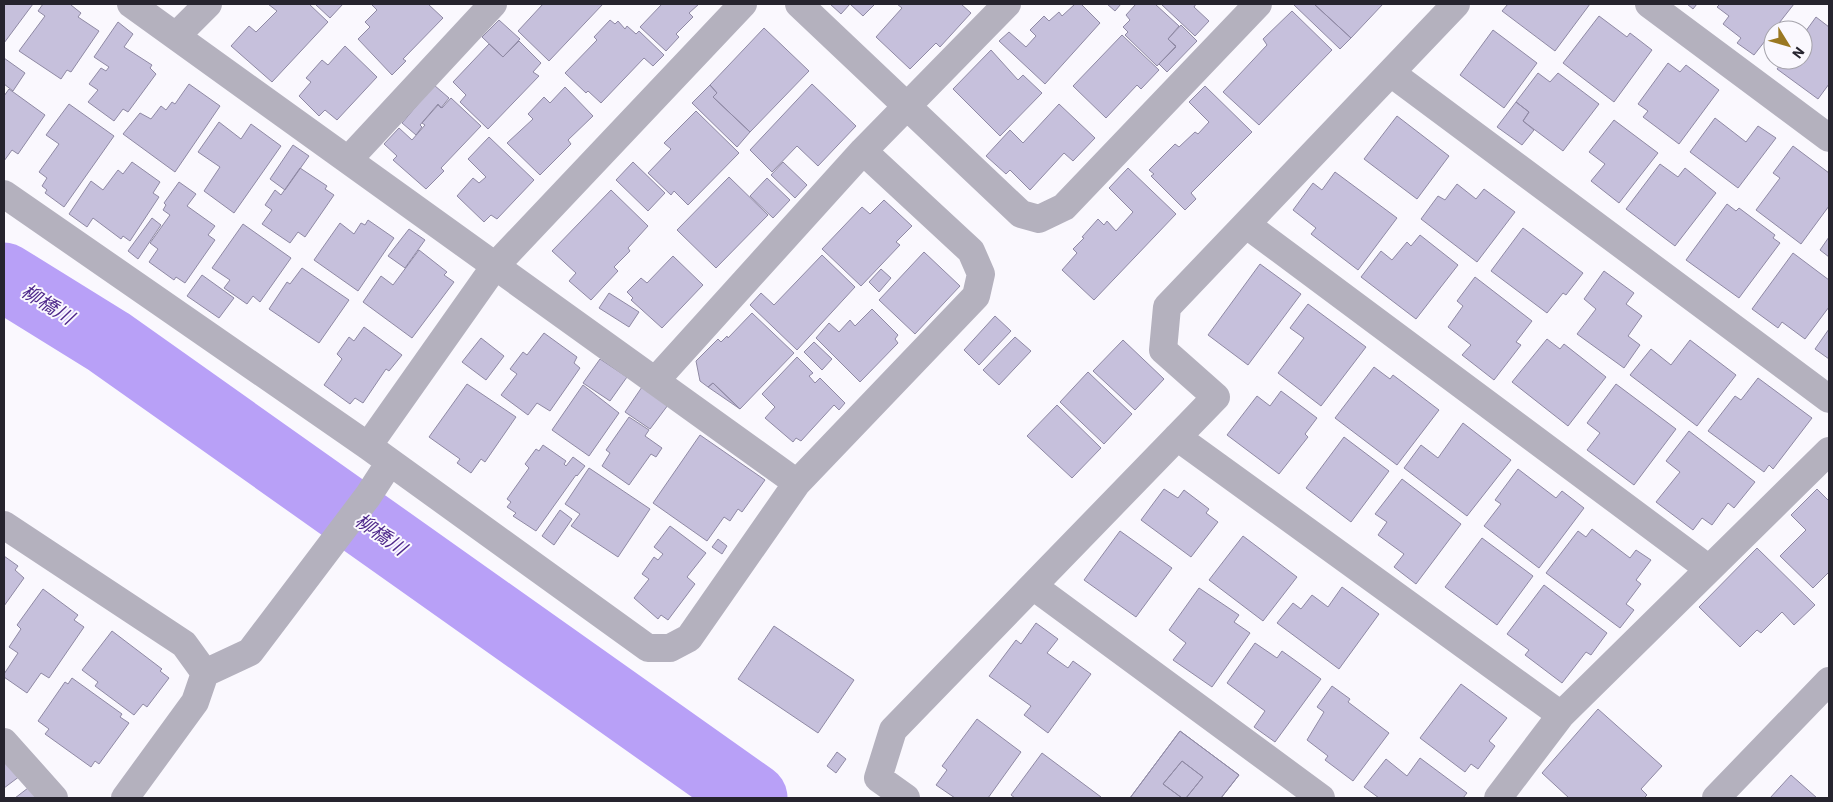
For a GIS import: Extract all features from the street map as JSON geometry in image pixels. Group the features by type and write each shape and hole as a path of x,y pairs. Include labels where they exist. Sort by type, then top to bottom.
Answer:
{"street":[{"path":"131,4 797,483"},
{"path":"176,36 208,4"},
{"path":"348,160 493,4"},
{"path":"368,446 495,266 743,4"},
{"path":"799,4 1021,214 1039,219 1064,207 1258,4"},
{"path":"655,381 863,151 1007,4"},
{"path":"906,798 878,778 893,730 1216,397 1163,350 1167,307 1456,4"},
{"path":"1649,4 1829,138"},
{"path":"1391,73 1829,399"},
{"path":"4,194 368,446 648,648 670,648 689,638 797,483 976,296 981,274 971,251 863,151"},
{"path":"1247,225 1709,569"},
{"path":"1178,437 1561,715"},
{"path":"1498,798 1561,715 1829,451"},
{"path":"125,798 194,702 205,673 250,652 368,496 390,462"},
{"path":"4,525 184,644 205,673"},
{"path":"1033,586 1321,798"},
{"path":"1716,798 1829,681"},
{"path":"4,742 54,798"}],"building":[{"path":"4,4 33,4 4,43"},
{"path":"43,4 72,4 81,13 78,17 99,31 71,72 67,70 61,79 19,51 45,16 38,11"},
{"path":"268,4 309,4 328,22 272,82 231,46 249,26 256,32 277,11"},
{"path":"315,4 343,4 330,18"},
{"path":"371,4 428,4 443,18 403,59 406,61 392,75 358,39 370,27 365,22 377,10"},
{"path":"543,4 603,4 549,61 518,31"},
{"path":"662,4 699,4 689,13 693,17 676,34 679,37 666,51 640,27"},
{"path":"830,4 850,4 841,14"},
{"path":"850,4 875,4 863,16"},
{"path":"897,4 961,4 971,13 940,47 936,43 910,69 876,37 902,8"},
{"path":"1075,4 1081,4 1100,23 1045,84 999,41 1009,32 1026,47 1036,36 1030,30 1044,16 1049,21 1059,12 1062,16"},
{"path":"1107,4 1121,4 1115,11"},
{"path":"1136,4 1155,4 1179,26 1168,39 1176,46 1157,66 1125,35 1128,32 1123,27 1130,20 1126,15"},
{"path":"1161,4 1196,4 1194,7 1209,21 1195,36"},
{"path":"1293,4 1314,4 1351,38 1340,49"},
{"path":"1314,4 1383,4 1351,38"},
{"path":"1508,4 1590,4 1555,51 1502,11"},
{"path":"1687,4 1697,4 1693,9"},
{"path":"1720,4 1794,4 1781,20 1763,20 1763,44 1754,55 1737,43 1741,38 1723,24 1729,16 1717,7"},
{"path":"1292,11 1332,50 1259,125 1223,92 1267,45 1263,39"},
{"path":"1599,16 1627,37 1630,33 1652,50 1614,102 1563,63"},
{"path":"1816,17 1829,27 1829,84 1818,99 1778,70 1813,70 1813,21"},
{"path":"499,20 520,39 503,57 482,37"},
{"path":"610,20 615,24 618,21 625,29 627,26 636,34 639,31 664,55 653,66 644,58 601,103 588,91 586,93 565,73 597,40 594,37"},
{"path":"118,22 133,34 124,47 152,65 150,68 156,74 128,112 123,109 114,121 88,102 98,90 89,84 101,68 106,71 109,67 94,57"},
{"path":"1181,25 1197,41 1167,72 1159,64 1176,47 1168,39"},
{"path":"764,28 809,71 750,132 713,97 717,93 710,85"},
{"path":"1493,30 1537,63 1504,108 1460,75"},
{"path":"1122,35 1159,70 1141,89 1137,85 1106,118 1073,86"},
{"path":"519,41 541,63 533,72 539,76 488,129 460,102 466,95 453,82 489,44 503,57"},
{"path":"345,46 377,77 337,120 325,110 319,116 299,96 311,82 306,78 322,60 328,65"},
{"path":"991,50 1018,80 1023,75 1042,93 1000,136 953,89"},
{"path":"4,58 25,73 13,91 4,84"},
{"path":"1668,63 1680,72 1686,65 1719,90 1679,144 1643,117 1648,111 1638,104"},
{"path":"1538,73 1550,82 1558,73 1599,104 1563,151 1523,121 1529,112 1516,102"},
{"path":"189,84 220,106 175,172 123,134 140,113 151,119 161,106 166,110 172,102 175,104"},
{"path":"812,84 856,126 818,166 797,146 772,172 750,150"},
{"path":"434,85 449,98 441,108 438,104 420,125 422,127 416,135 402,123"},
{"path":"710,85 717,93 713,97 750,132 737,147 692,103"},
{"path":"1205,86 1252,132 1191,193 1196,199 1185,210 1151,176 1154,174 1149,170 1175,144 1179,147 1195,132 1198,134 1209,122 1189,102"},
{"path":"565,87 593,116 568,140 571,144 540,175 507,143 533,119 528,114 544,97 550,103"},
{"path":"9,89 45,115 18,154 12,150 4,161 4,96"},
{"path":"451,98 481,126 441,168 444,171 426,189 393,160 397,156 384,144 399,128 412,140 425,125 422,123 438,105 442,108"},
{"path":"1516,102 1529,112 1523,121 1534,130 1522,145 1497,127"},
{"path":"69,104 114,136 64,207 45,193 47,190 42,186 47,178 39,172 59,144 46,135"},
{"path":"1059,104 1095,138 1073,161 1064,153 1030,190 1010,170 1006,174 986,156 1010,130 1023,143"},
{"path":"696,111 739,153 688,205 674,191 671,195 648,173 671,149 664,143"},
{"path":"1397,116 1449,156 1417,199 1364,159"},
{"path":"1715,118 1746,142 1758,126 1776,138 1738,188 1690,152"},
{"path":"1614,120 1658,153 1619,203 1591,181 1605,164 1589,152"},
{"path":"219,122 241,139 251,124 281,146 234,213 204,191 220,167 198,152"},
{"path":"489,137 534,180 497,219 491,215 484,222 457,196 473,178 479,183 486,177 468,159"},
{"path":"293,145 309,156 285,190 270,179"},
{"path":"1793,146 1829,173 1829,206 1801,244 1756,210 1780,178 1773,173"},
{"path":"132,162 160,182 153,193 159,197 130,241 123,236 121,239 93,218 87,227 69,214 91,181 103,190 118,170 123,174"},
{"path":"633,162 665,193 648,211 616,180"},
{"path":"783,162 807,185 795,198 771,175"},
{"path":"1660,164 1678,177 1685,168 1716,193 1675,246 1626,209"},
{"path":"300,168 327,186 325,189 334,195 305,237 298,232 290,243 262,224 272,210 265,205 275,190 281,195"},
{"path":"1128,168 1176,214 1094,300 1062,270 1077,253 1073,249 1098,219 1104,225 1107,221 1116,231 1133,212 1109,188"},
{"path":"1335,172 1397,218 1358,270 1311,234 1316,228 1293,210 1313,183 1322,190"},
{"path":"729,177 768,215 716,268 677,230"},
{"path":"767,178 790,200 773,218 750,196"},
{"path":"179,182 196,194 187,206 215,226 208,235 215,240 185,283 176,277 174,280 149,262 158,249 150,243 170,215 163,210 166,205 164,203"},
{"path":"1457,184 1476,199 1484,189 1515,212 1477,262 1421,219 1438,196 1445,200"},
{"path":"611,190 648,226 628,248 630,251 614,267 618,271 591,300 569,281 576,273 552,251"},
{"path":"884,200 912,226 896,242 900,245 861,286 822,249 862,207 870,214"},
{"path":"1727,204 1736,211 1739,208 1775,235 1773,238 1780,243 1739,298 1686,260"},
{"path":"152,218 161,225 138,259 128,251"},
{"path":"368,220 394,238 358,291 314,260 340,223 354,234 361,223 365,225"},
{"path":"243,224 291,258 260,302 253,296 247,304 224,288 230,280 212,268"},
{"path":"1523,228 1583,273 1566,295 1563,293 1547,313 1491,271"},
{"path":"409,229 425,240 405,268 388,256"},
{"path":"1420,235 1458,265 1416,319 1361,277 1381,251 1392,260 1407,242 1411,246"},
{"path":"1829,237 1829,257 1820,250"},
{"path":"419,250 447,272 444,275 454,282 412,338 363,302 381,276 393,285"},
{"path":"924,252 960,286 915,334 879,300"},
{"path":"1793,253 1829,280 1829,307 1805,339 1782,322 1778,328 1752,309"},
{"path":"822,255 855,287 797,350 750,305 761,293 774,305"},
{"path":"673,256 703,285 662,328 631,300 633,298 627,292 641,278 647,283"},
{"path":"1260,264 1301,294 1248,365 1208,335"},
{"path":"302,268 349,300 319,343 269,309 287,282 290,284"},
{"path":"881,269 891,278 879,292 869,282"},
{"path":"1604,271 1634,293 1626,304 1642,316 1628,336 1640,345 1624,368 1577,334 1596,309 1584,299"},
{"path":"202,275 234,298 219,318 187,296"},
{"path":"1475,277 1532,321 1516,342 1521,345 1494,380 1462,355 1471,345 1448,327 1463,306 1457,301"},
{"path":"609,293 639,312 629,327 599,308"},
{"path":"1308,304 1366,347 1321,406 1278,373 1304,338 1290,328"},
{"path":"872,309 898,335 895,339 898,343 860,382 816,338 829,323 839,332 850,320 855,326"},
{"path":"752,313 794,353 740,409 713,383 708,387 700,381 696,361 718,339 721,342 727,336 728,338"},
{"path":"995,316 1011,331 979,365 964,350"},
{"path":"364,327 402,355 389,371 386,369 363,403 355,398 350,404 324,385 342,359 337,354 349,337 354,341"},
{"path":"1829,329 1829,359 1815,349"},
{"path":"544,333 577,357 574,363 580,368 550,411 537,403 528,415 501,395 517,374 510,369 523,352 527,355"},
{"path":"1015,337 1031,351 999,385 983,370"},
{"path":"481,338 504,356 486,380 462,362"},
{"path":"1547,339 1560,349 1564,344 1606,377 1568,426 1512,382"},
{"path":"1123,340 1164,379 1135,410 1093,371"},
{"path":"1690,340 1736,375 1697,426 1630,375 1651,349 1671,365"},
{"path":"814,342 832,359 822,370 804,352"},
{"path":"797,357 813,373 809,376 815,383 820,378 845,403 839,410 834,405 801,441 796,438 793,442 765,418 775,407 762,394"},
{"path":"600,359 627,377 610,401 583,383"},
{"path":"1374,367 1390,379 1393,375 1439,410 1397,465 1335,418"},
{"path":"1088,372 1132,414 1104,444 1060,402"},
{"path":"1758,378 1812,418 1773,469 1769,465 1764,472 1708,431 1735,396 1741,400"},
{"path":"713,383 740,409 708,387"},
{"path":"467,384 516,417 485,462 481,459 471,473 457,463 460,459 429,437"},
{"path":"1616,384 1676,429 1634,485 1587,450 1600,433 1587,423"},
{"path":"583,385 619,413 589,456 552,430"},
{"path":"642,387 668,405 650,429 625,412"},
{"path":"1281,391 1317,418 1305,434 1308,437 1279,474 1227,435 1257,396 1270,406"},
{"path":"1057,405 1101,448 1072,478 1027,436"},
{"path":"629,417 649,430 645,436 662,448 656,457 651,454 629,485 602,466 610,453 606,450"},
{"path":"1463,423 1511,460 1467,516 1404,468 1421,445 1438,458"},
{"path":"1689,431 1755,482 1734,508 1728,503 1712,525 1702,518 1693,530 1656,502 1680,472 1666,461"},
{"path":"700,435 765,480 742,512 738,509 730,521 724,517 707,541 653,503"},
{"path":"1344,437 1389,471 1351,522 1306,488"},
{"path":"543,445 566,461 564,464 566,466 573,457 585,466 576,475 536,531 513,516 516,513 507,507 511,502 507,499 529,468 525,464 536,449 539,451"},
{"path":"589,468 650,509 618,557 571,526 580,514 565,504"},
{"path":"1518,469 1556,498 1562,491 1584,508 1539,568 1484,526 1501,504 1495,500"},
{"path":"1402,479 1461,524 1416,584 1394,567 1404,554 1378,535 1387,522 1375,514"},
{"path":"1164,489 1178,498 1184,490 1209,509 1206,513 1218,522 1191,557 1141,520"},
{"path":"1817,489 1829,501 1829,572 1813,588 1780,556 1806,530 1791,515"},
{"path":"560,510 572,519 554,545 542,536"},
{"path":"670,526 706,553 687,577 695,584 668,620 661,615 658,619 634,598 649,579 642,574 654,557 658,560 663,554 654,547"},
{"path":"1592,529 1630,558 1636,550 1651,560 1636,580 1641,584 1626,604 1634,610 1620,628 1546,573 1578,531 1586,537"},
{"path":"1120,531 1172,568 1136,617 1084,580"},
{"path":"1243,536 1297,577 1263,621 1209,580"},
{"path":"1482,538 1533,576 1497,625 1445,587"},
{"path":"718,539 727,546 722,554 712,547"},
{"path":"1757,548 1815,605 1794,625 1782,612 1761,633 1757,630 1740,647 1699,607"},
{"path":"4,556 18,566 15,570 24,578 4,606"},
{"path":"1544,585 1607,633 1591,655 1586,652 1562,683 1525,655 1529,650 1507,634"},
{"path":"1342,587 1379,614 1339,669 1277,623 1293,603 1301,609 1312,595 1328,607"},
{"path":"1199,588 1239,615 1234,622 1250,633 1212,687 1173,660 1186,643 1169,630"},
{"path":"43,589 78,615 74,620 84,627 49,678 41,673 27,693 4,677 4,674 18,653 9,647 21,629 17,625"},
{"path":"1036,623 1058,639 1047,653 1068,668 1073,661 1091,674 1048,733 1024,715 1031,706 989,676 1016,640 1021,644"},
{"path":"774,626 854,680 818,733 738,679"},
{"path":"112,631 162,669 160,671 169,678 147,707 143,704 134,715 95,686 98,682 82,670"},
{"path":"1255,643 1277,658 1282,651 1321,679 1275,742 1254,727 1265,711 1227,683"},
{"path":"72,678 122,714 120,717 129,723 99,764 95,761 91,767 45,734 49,729 38,721 65,682 68,684"},
{"path":"1461,684 1507,718 1489,741 1495,746 1478,769 1471,764 1465,772 1420,738"},
{"path":"1332,686 1350,699 1348,702 1389,733 1353,781 1325,760 1328,756 1307,740 1324,712 1317,707"},
{"path":"1598,709 1662,766 1641,789 1647,795 1644,798 1569,798 1542,773"},
{"path":"977,719 1021,752 988,798 955,798 936,785 947,770 942,766"},
{"path":"1180,731 1239,775 1221,798 1186,798 1203,777 1182,761 1163,784 1182,798 1130,798"},
{"path":"1180,731 1239,775 1221,798 1130,798"},
{"path":"837,752 846,759 836,773 827,766"},
{"path":"1042,753 1101,797 1015,798 1011,795"},
{"path":"4,754 20,776 4,788"},
{"path":"1420,758 1467,793 1463,798 1379,798 1364,787 1386,759 1407,776"},
{"path":"1182,761 1203,777 1186,798 1182,798 1163,784"},
{"path":"1791,775 1817,798 1770,798"},
{"path":"28,788 37,798 15,798"}],"waterway":[{"name":"柳橋川","path":"4,277 109,342 753,798"}]}
